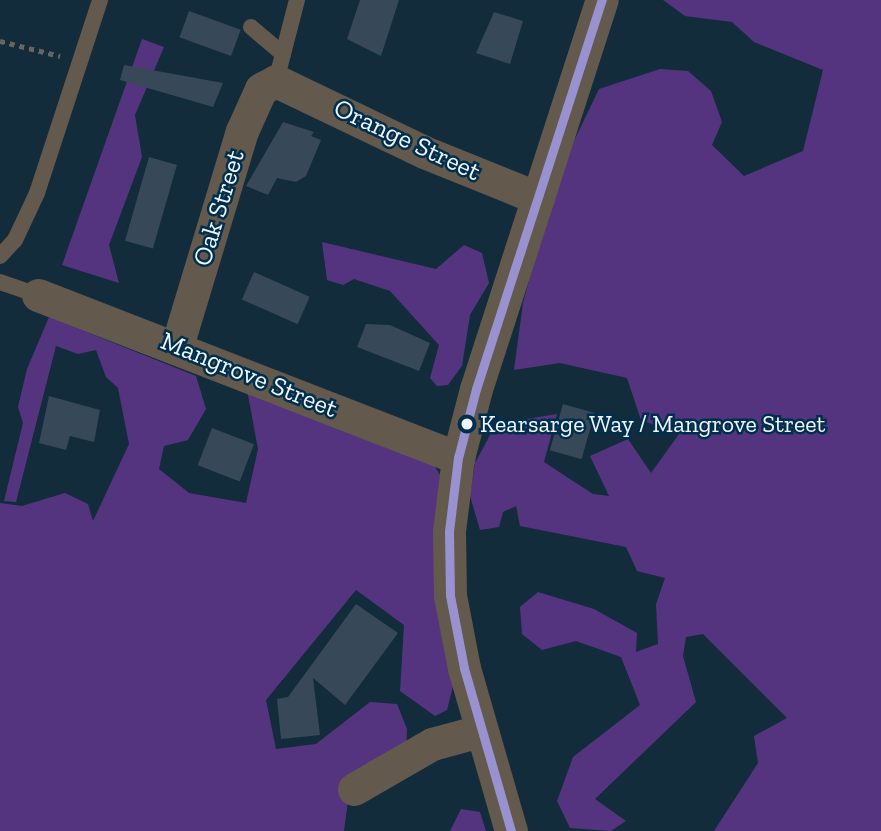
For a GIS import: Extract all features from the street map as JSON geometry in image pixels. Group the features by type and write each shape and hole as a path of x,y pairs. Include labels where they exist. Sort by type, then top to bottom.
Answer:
{"street":[{"path":"511,831 480,731 450,595 449,531 458,458 538,198 603,0"},
{"name":"Oak Street","path":"177,345 236,176 252,104 280,67"},
{"name":"Orange Street","path":"280,67 424,152 538,198"},
{"name":"Mangrove Street","path":"38,296 177,345 458,458"},
{"path":"354,789 432,744 480,731"}],"lane":[{"path":"0,256 15,240 33,202 100,0"},
{"path":"280,67 297,0"},
{"path":"251,27 280,67"},
{"path":"0,282 38,296"}],"path":[{"path":"0,41 81,61"}],"shaded area":[{"path":"663,0 881,0 881,831 714,831 758,763 754,736 787,718 703,634 686,637 683,656 696,702 595,799 626,821 611,831 570,828 557,801 573,757 640,705 621,657 576,641 542,650 522,634 520,607 538,592 594,609 637,633 636,652 658,644 656,604 665,578 637,571 626,547 520,526 516,506 503,512 499,527 480,530 470,496 475,463 496,424 557,414 544,462 593,494 609,496 590,456 628,439 651,473 679,434 641,420 627,378 560,363 514,370 523,303 539,244 573,143 599,89 660,69 688,71 711,91 722,122 712,145 744,176 803,151 823,70 754,42 732,22 685,16"},
{"path":"142,39 164,47 135,115 142,157 109,245 119,283 62,265"},
{"path":"322,242 436,269 464,245 482,253 489,283 470,315 462,366 448,385 437,386 430,378 439,345 390,291 354,279 343,285 327,280"},
{"path":"49,317 196,376 206,409 188,440 164,446 159,469 189,493 246,503 258,449 247,390 424,450 444,481 453,686 447,710 435,716 400,691 404,625 356,590 266,700 276,749 316,744 370,702 397,704 407,729 406,752 348,801 344,831 0,831 0,503 22,506 65,493 88,504 93,521 129,444 118,388 106,377 96,350 78,354 56,346 16,502 4,501 23,423 18,407 27,369"},
{"path":"461,809 480,812 486,831 450,831"}],"building":[{"path":"360,0 399,0 381,56 347,39"},
{"path":"189,11 241,30 231,56 179,37"},
{"path":"494,12 523,21 510,64 476,53"},
{"path":"124,65 223,83 213,107 120,80"},
{"path":"283,122 314,132 311,136 321,140 306,176 296,182 277,178 268,195 246,186"},
{"path":"149,157 177,165 153,249 125,241"},
{"path":"254,272 310,297 298,324 242,299"},
{"path":"366,324 390,325 430,343 419,371 357,347"},
{"path":"49,396 100,410 94,442 70,436 66,450 39,443"},
{"path":"563,404 595,413 581,459 550,450"},
{"path":"212,428 254,444 240,481 198,465"},
{"path":"356,604 398,633 345,705 313,678 320,735 281,739 277,699 288,697"}],"transit line":[{"path":"511,831 464,668 450,595 449,531 458,458 476,389 602,0"}],"place":[{"name":"Kearsarge Way / Mangrove Street","path":"467,424"}]}
